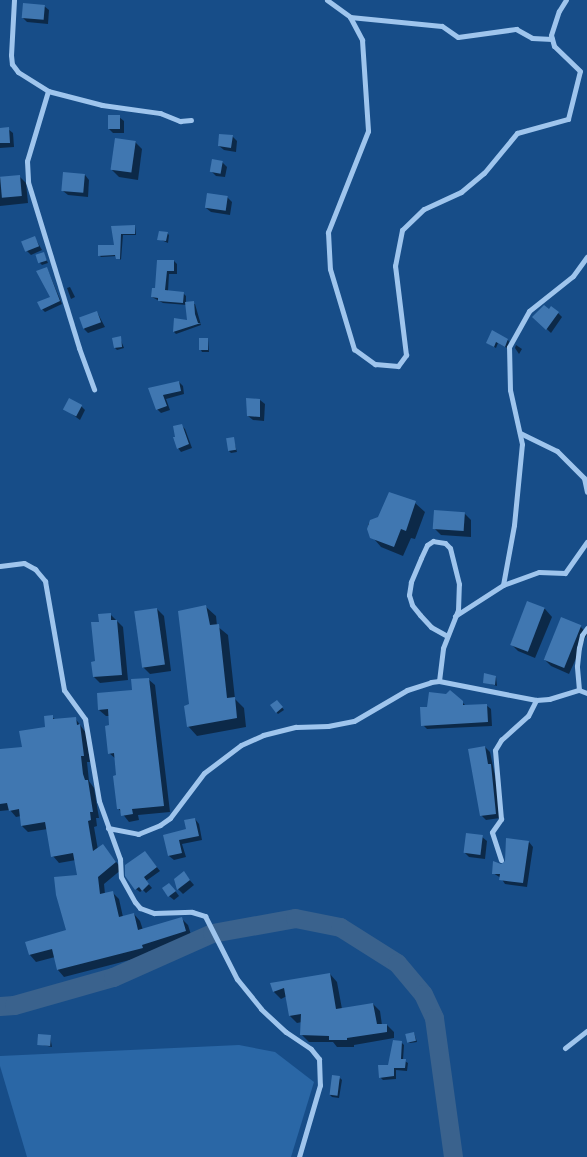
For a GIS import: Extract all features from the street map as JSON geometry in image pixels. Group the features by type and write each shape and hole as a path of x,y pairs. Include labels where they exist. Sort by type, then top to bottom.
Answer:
{"street":[{"path":"14,0 12,64 18,72 48,91 102,105 160,114 180,121 191,120"},
{"path":"327,0 350,17 362,40 368,131 328,232 330,269 354,349 375,364 398,366 406,355 395,266 402,230 424,209 462,192 484,173 517,134 568,119 580,70 554,46 551,35 559,11 566,0"},
{"path":"350,17 442,26 458,37 516,29 532,38 552,39"},
{"path":"48,91 27,162 28,182 94,388"},
{"path":"503,585 515,516 522,444 510,390 509,347 529,310 573,276 587,257"},
{"path":"520,433 557,451 584,478 587,492"},
{"path":"440,681 443,648 460,599 459,584 450,548 445,542 432,541 427,546 411,582 409,595 412,605 431,627 447,636"},
{"path":"455,616 503,585 539,572 566,573 587,542"},
{"path":"0,566 24,563 35,569 45,581 64,690 85,719 99,801 120,858 121,878 140,908 154,913 199,913 210,922 237,979 261,1009 286,1032 311,1049 319,1059 320,1085 299,1157"},
{"path":"579,690 577,666 582,635 587,628"},
{"path":"108,828 138,834 160,825 170,818 204,773 241,745 262,735 296,727 328,726 354,721 407,690 431,682 440,681 536,700 549,699 579,690 587,693"},
{"path":"501,860 492,832 501,819 495,750 501,740 528,716 536,700"},
{"path":"565,1048 587,1031"}],"shaded area":[{"path":"239,1045 275,1052 314,1082 291,1157 27,1157 0,1066 0,1056"}],"building":[{"path":"23,3 45,5 44,20 22,18"},
{"path":"108,115 120,115 120,129 108,129"},
{"path":"9,127 10,143 0,143 0,128"},
{"path":"219,134 233,135 231,148 218,146"},
{"path":"115,138 136,141 131,173 111,170"},
{"path":"212,159 223,161 221,174 210,172"},
{"path":"63,172 85,174 83,193 61,191"},
{"path":"20,175 22,196 2,198 0,177"},
{"path":"207,193 228,196 226,211 205,208"},
{"path":"135,225 135,234 121,234 120,259 116,259 115,255 98,256 98,245 114,245 111,226"},
{"path":"159,231 168,232 166,241 157,240"},
{"path":"35,236 39,246 25,252 21,242"},
{"path":"44,252 47,261 38,263 35,255"},
{"path":"157,260 174,260 174,271 167,271 165,290 184,292 183,303 158,301 158,298 151,297 152,288 155,288"},
{"path":"47,267 60,301 41,310 37,302 50,297 36,271"},
{"path":"194,301 195,314 198,323 201,323 173,332 174,318 187,320 185,302"},
{"path":"544,305 549,309 551,306 559,312 546,330 532,317"},
{"path":"97,311 101,322 83,329 79,317"},
{"path":"492,330 508,339 505,347 496,342 494,347 486,343"},
{"path":"121,336 122,347 114,348 112,338"},
{"path":"199,338 208,338 208,350 199,350"},
{"path":"179,381 181,391 163,395 167,406 156,410 148,388"},
{"path":"69,398 82,405 76,417 63,409"},
{"path":"246,398 260,399 260,417 247,416"},
{"path":"182,424 189,444 177,449 173,437 175,437 173,426"},
{"path":"234,437 236,450 228,451 226,438"},
{"path":"389,492 416,501 406,531 401,529 394,547 370,538 367,529 370,520 378,517"},
{"path":"434,510 465,512 464,531 433,529"},
{"path":"527,601 545,608 528,652 510,645"},
{"path":"206,605 210,625 219,624 227,698 235,697 237,718 187,727 184,706 189,704 178,611"},
{"path":"157,608 165,664 142,668 134,611"},
{"path":"111,613 111,620 117,620 122,675 93,677 91,662 95,661 91,622 99,622 98,614"},
{"path":"561,617 581,625 564,668 544,660"},
{"path":"484,673 496,676 495,685 483,683"},
{"path":"149,678 164,806 132,809 133,814 121,816 120,809 117,809 113,776 116,775 114,753 108,754 105,726 109,725 108,709 98,710 97,693 132,690 131,679"},
{"path":"450,690 463,701 463,705 487,704 488,722 421,726 420,707 427,707 429,692 446,694"},
{"path":"277,700 283,707 276,713 270,705"},
{"path":"53,715 53,719 76,717 77,725 80,724 84,756 81,756 83,774 85,780 88,780 93,812 90,812 91,820 88,821 93,851 103,844 116,862 98,877 100,894 113,891 119,917 134,913 138,930 182,917 186,931 142,945 143,948 57,970 52,949 29,955 25,942 66,930 56,895 54,877 77,875 73,853 51,857 45,822 21,826 19,809 9,811 7,803 0,804 0,749 22,747 19,731 45,727 44,716"},
{"path":"485,746 488,764 491,764 496,814 480,816 468,749"},
{"path":"195,818 199,836 179,840 182,853 168,856 163,835 186,829 184,820"},
{"path":"466,833 483,835 480,855 464,853"},
{"path":"506,838 529,841 523,883 499,880 500,874 492,874 493,861 501,864 505,861"},
{"path":"145,851 157,867 144,877 149,884 142,891 139,887 135,890 125,876 125,865"},
{"path":"184,871 190,880 177,890 174,879"},
{"path":"169,883 176,891 168,897 162,888"},
{"path":"330,973 336,1009 373,1003 377,1024 387,1024 387,1032 347,1038 347,1040 329,1040 329,1036 300,1035 301,1014 289,1016 284,988 273,992 270,983"},
{"path":"414,1032 416,1041 407,1043 405,1034"},
{"path":"38,1034 51,1035 50,1046 37,1045"},
{"path":"393,1040 402,1041 401,1059 406,1059 405,1068 394,1068 394,1076 379,1078 378,1065 388,1065"},
{"path":"332,1075 340,1076 338,1096 330,1095"}],"waterway":[{"path":"0,1006 14,1005 113,977 212,933 295,918 340,927 397,963 423,994 434,1018 453,1157"}]}
